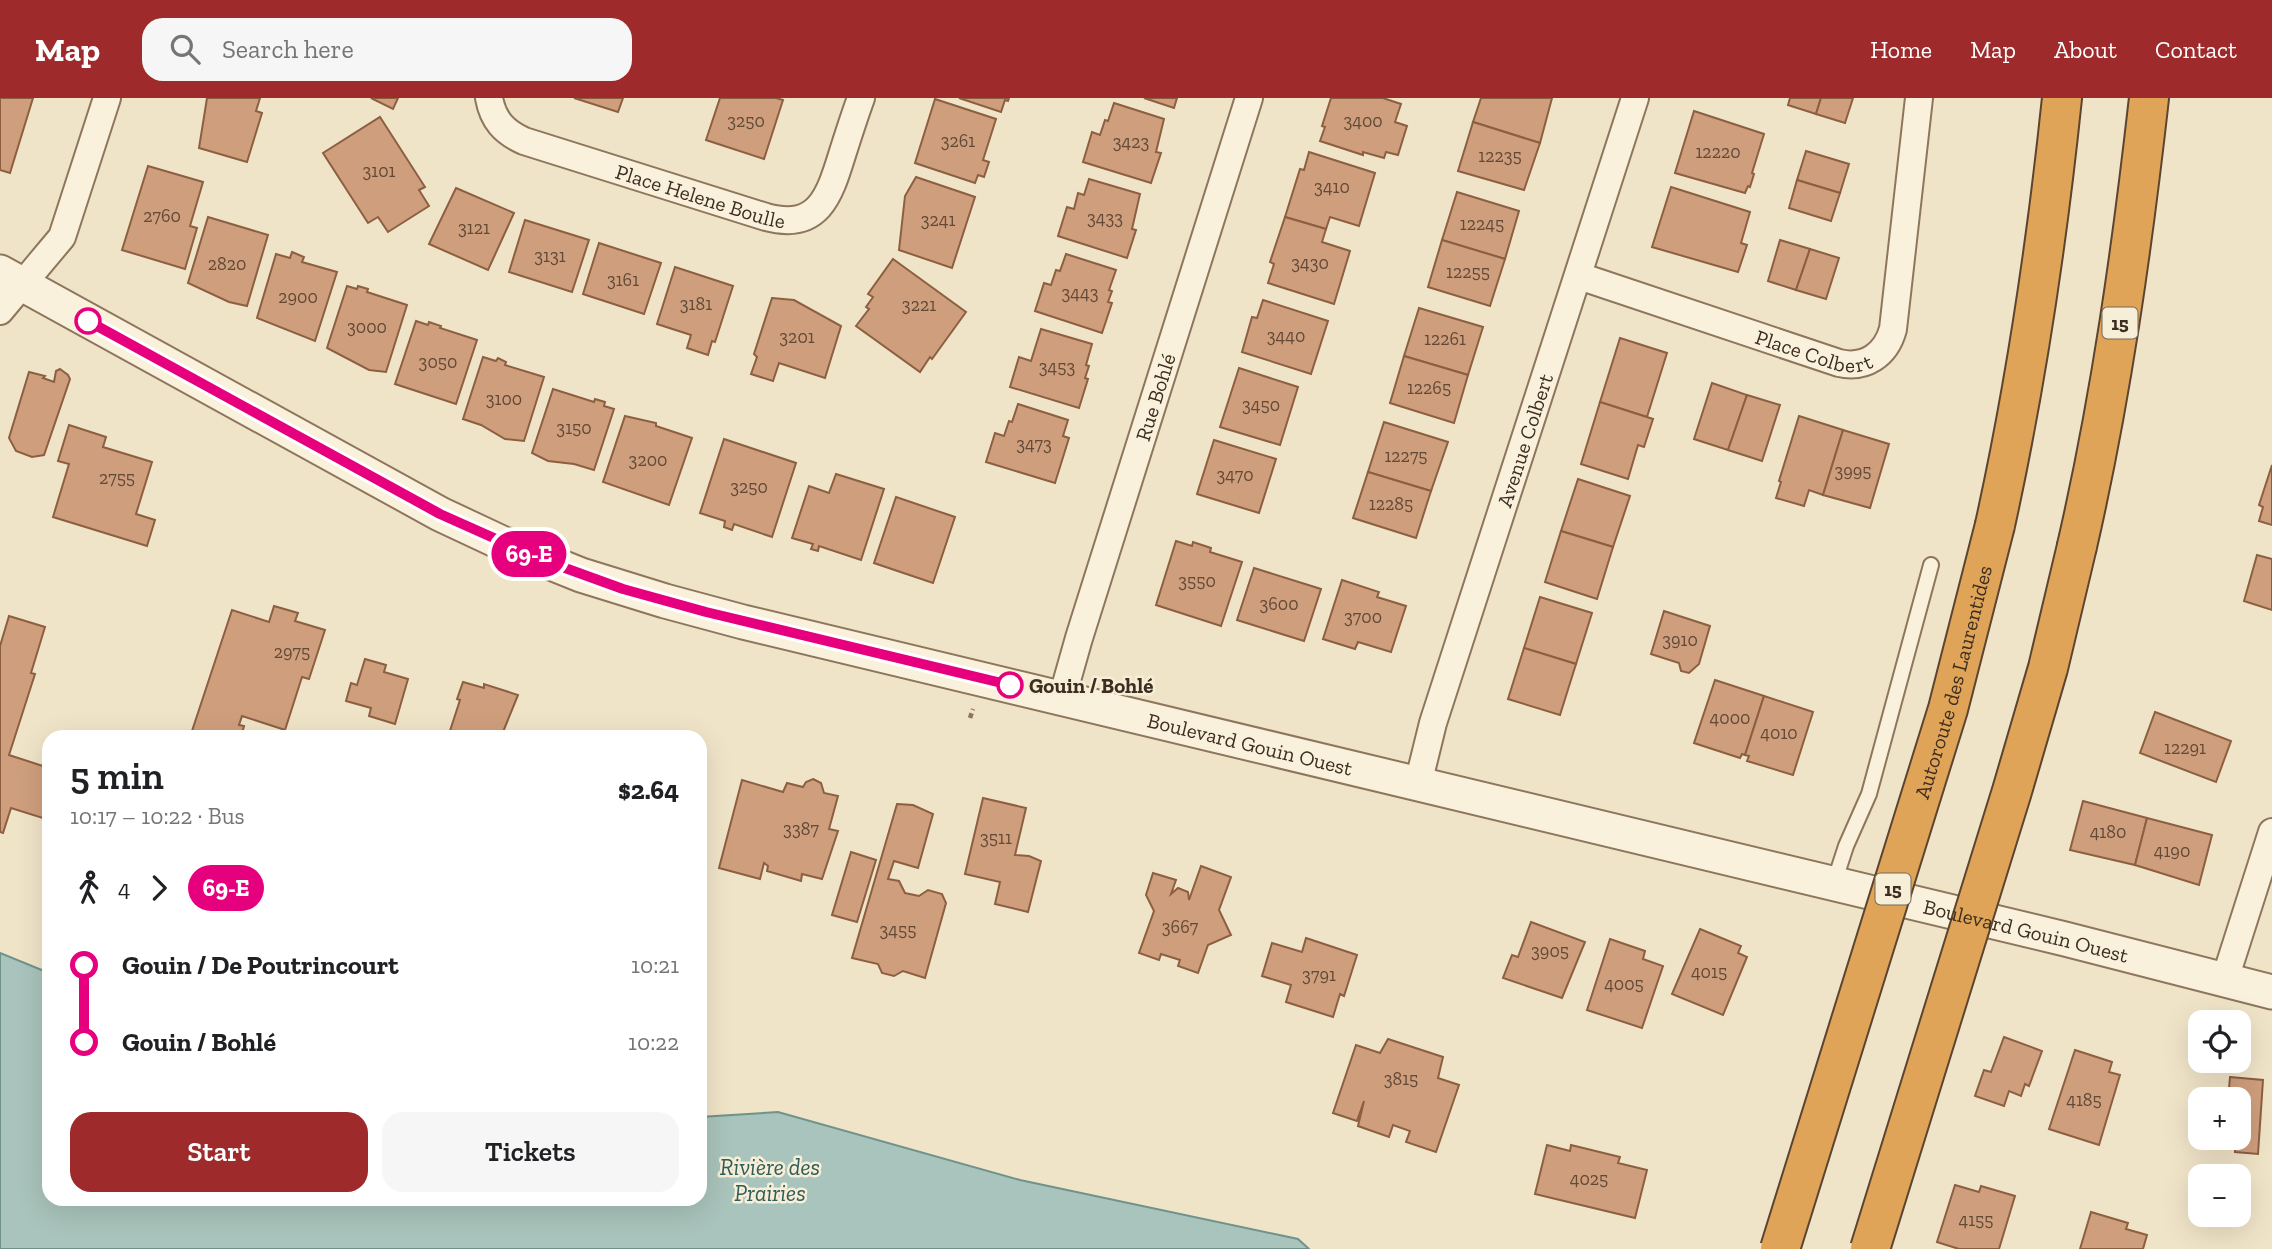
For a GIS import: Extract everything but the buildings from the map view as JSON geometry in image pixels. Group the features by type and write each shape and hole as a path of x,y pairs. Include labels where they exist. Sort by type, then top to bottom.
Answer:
{"highway":[{"name":"Autoroute des Laurentides","path":"1780,1249 1948,709 1995,525 2016,431 2033,329 2062,98"},
{"name":"15","path":"1870,1249 2048,668 2077,546 2115,354 2133,236 2149,98"}],"street":[{"path":"0,311 12,279 62,237 107,98"},
{"name":"Place Helene Boulle","path":"489,98 499,124 524,141 766,217 790,221 808,216 828,197 861,98"},
{"name":"Rue Bohlé","path":"1062,698 1249,98"},
{"name":"Avenue Colbert","path":"1418,784 1433,723 1635,98"},
{"name":"Place Colbert","path":"1578,276 1839,363 1866,363 1887,346 1893,329 1919,98"},
{"name":"Boulevard Gouin Ouest","path":"12,279 440,514 543,560 623,589 706,612 1834,883 2272,992"},
{"path":"2225,979 2272,832"}],"lane":[{"path":"1834,883 1851,833 1869,794 1931,565"}],"water":[{"name":"Rivière des Prairies","path":"0,953 42,970 42,1206 707,1206 707,1117 778,1112 1020,1180 1298,1239 1309,1249 0,1249"}],"bus line":[{"name":"69-E","path":"88,321 440,514 543,560 623,589 706,612 1010,685"}],"place":[{"name":"Gouin / Bohlé","path":"1010,685"}]}
